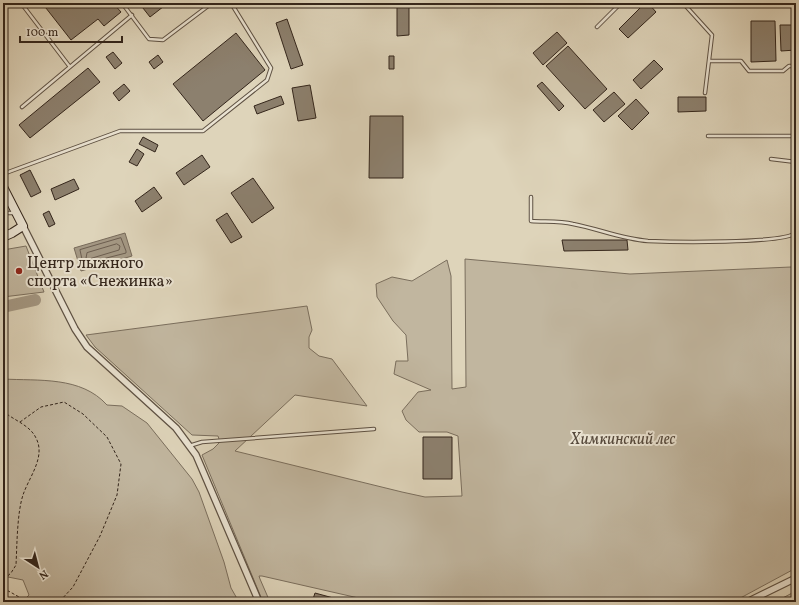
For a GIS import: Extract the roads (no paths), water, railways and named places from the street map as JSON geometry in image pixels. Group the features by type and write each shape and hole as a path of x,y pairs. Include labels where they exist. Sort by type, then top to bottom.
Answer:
{"street":[{"path":"3,187 75,329 87,347 176,428 196,455 259,602"},
{"path":"3,237 12,234 23,226"},
{"path":"747,602 796,578"}],"lane":[{"path":"21,3 70,66"},
{"path":"122,3 149,39 163,40 212,3"},
{"path":"3,174 120,131 203,131 267,80 271,68 231,3"},
{"path":"597,27 621,3"},
{"path":"683,3 712,35 705,93"},
{"path":"22,108 132,15"},
{"path":"709,60 741,61 749,72 783,71 789,66 796,66"},
{"path":"708,136 796,136"},
{"path":"771,159 796,162"},
{"path":"531,197 531,221 573,223 612,235 647,241 766,240 792,236 796,233"},
{"path":"3,213 16,213"},
{"path":"189,446 202,442 374,429"}],"water":[{"path":"125,233 132,256 81,271 74,248"}],"waterway":[{"path":"3,307 35,300"}],"place":[{"name":"Центр лыжного спорта «Снежинка»","path":"19,271"}],"park label":[{"name":"Химкинский лес","path":"623,438"}]}
